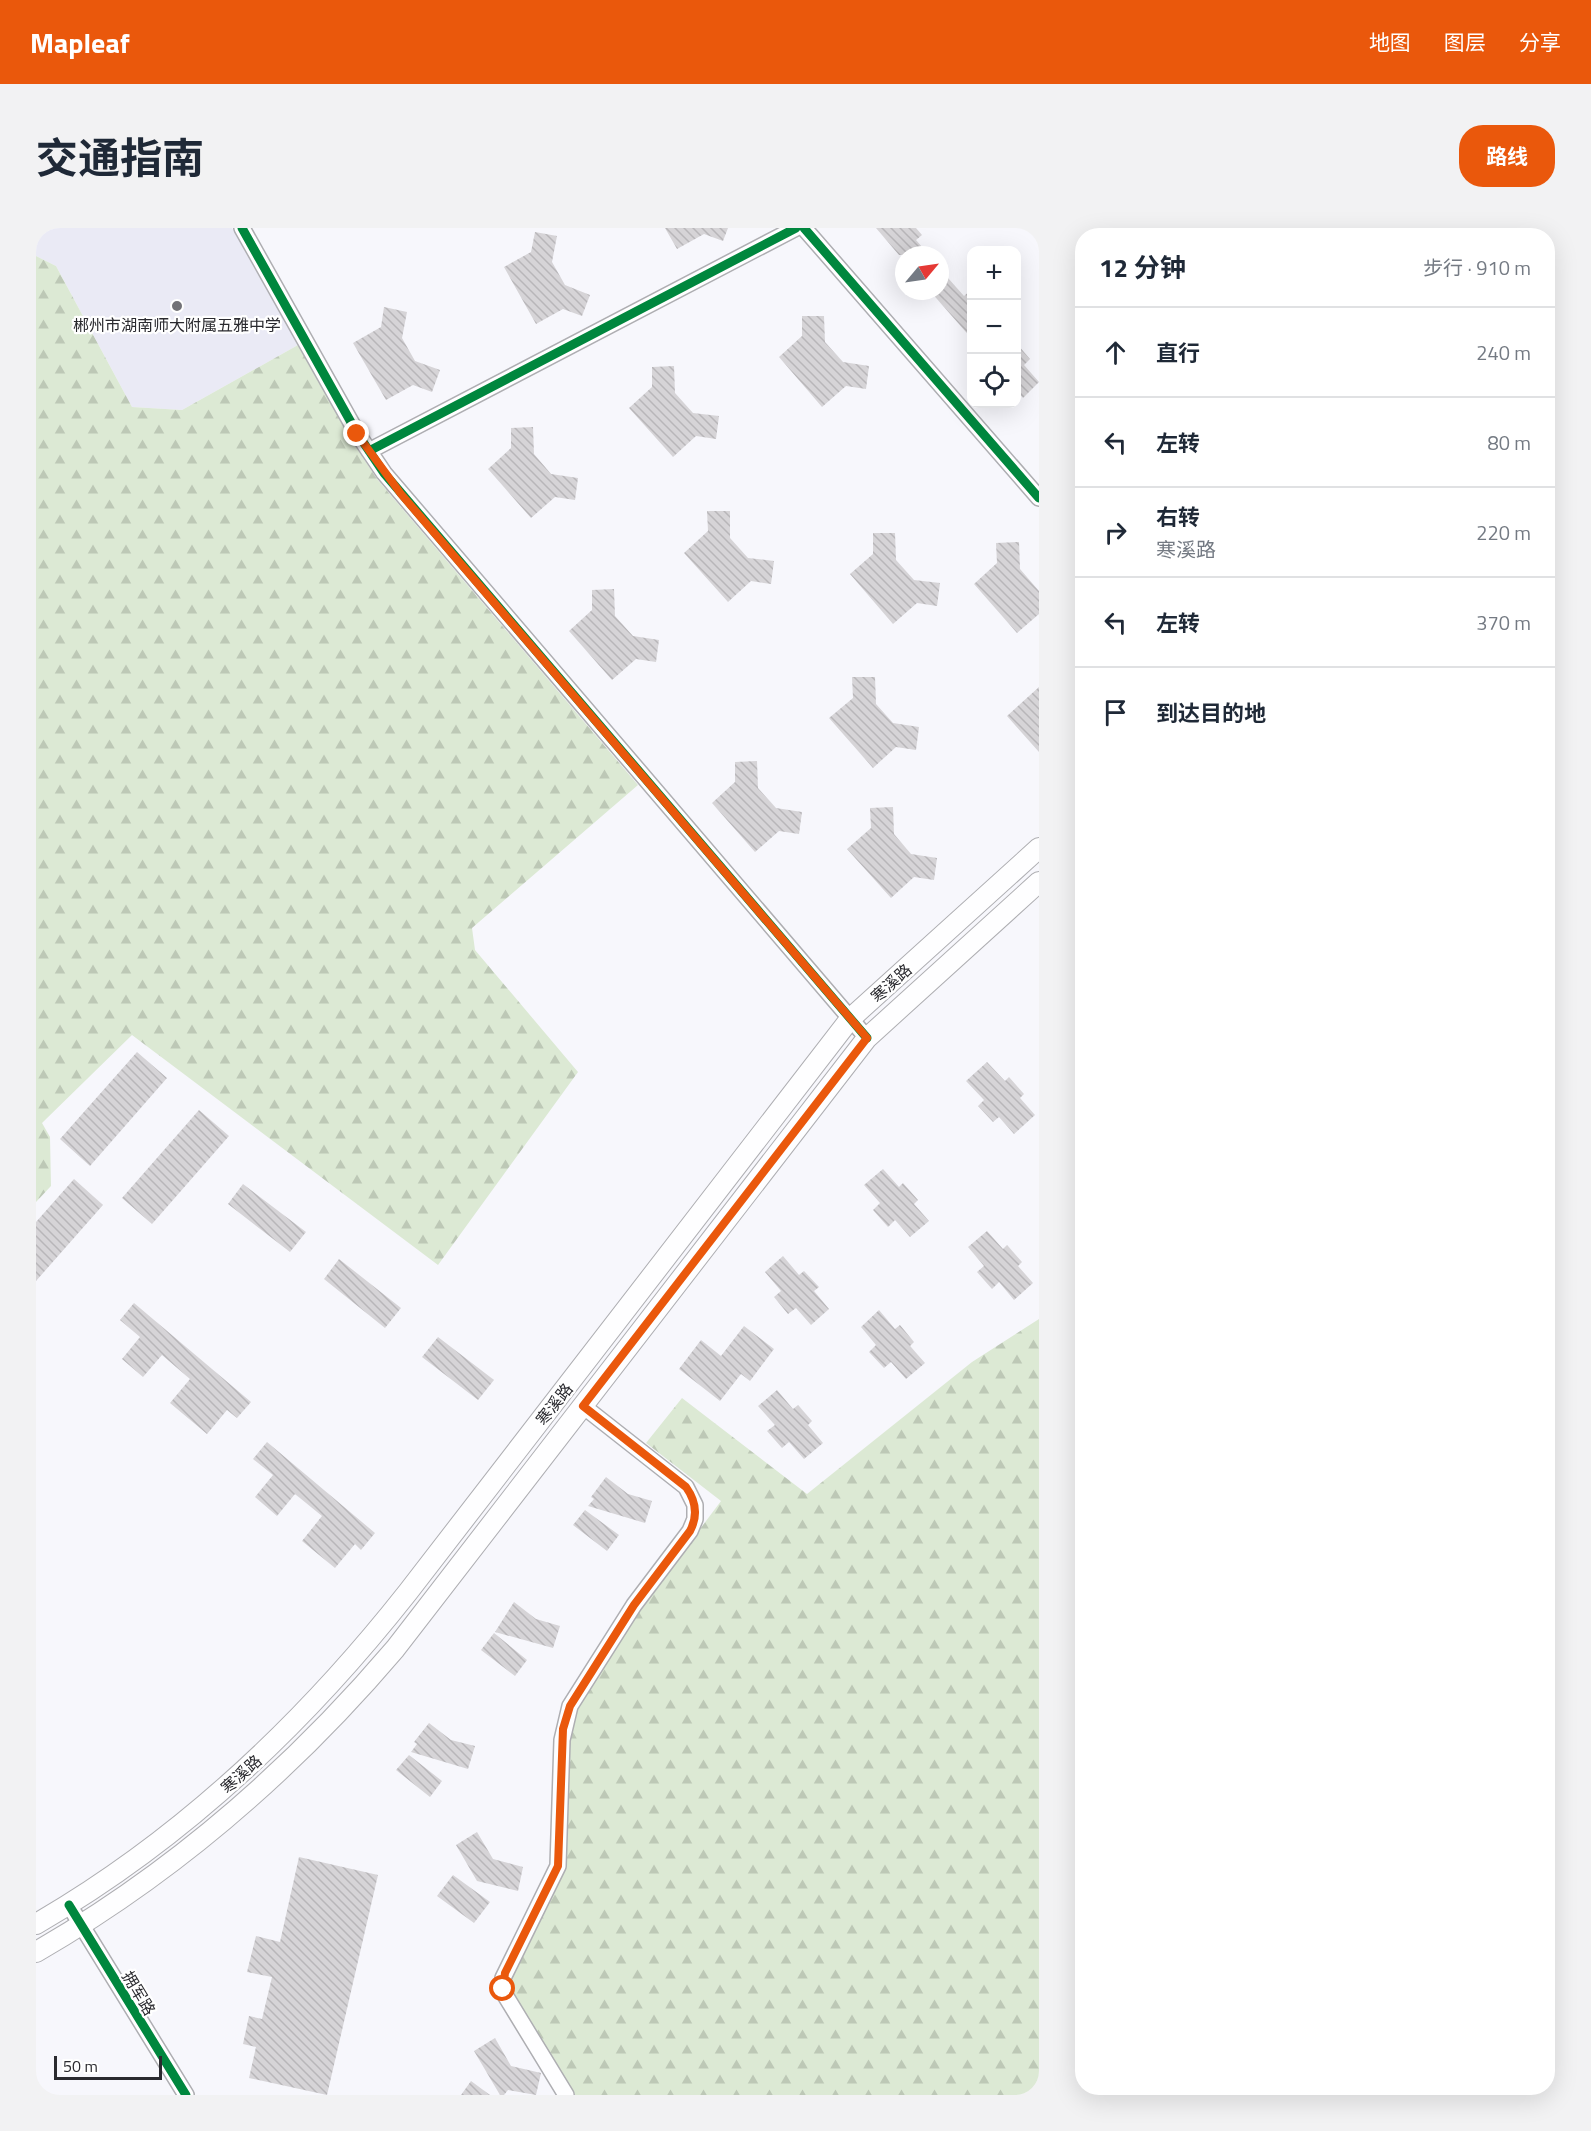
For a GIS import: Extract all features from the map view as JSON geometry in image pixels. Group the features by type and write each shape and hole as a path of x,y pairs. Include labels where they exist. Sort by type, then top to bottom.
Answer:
{"main road":[{"name":"寒溪路","path":"36,1924 69,1905 153,1847 217,1796 270,1748 342,1673 408,1592 850,1019 1039,848"},
{"name":"寒溪路","path":"36,1952 81,1926 167,1867 208,1835 279,1773 325,1728 395,1649 867,1038 1039,882"}],"street":[{"path":"242,228 369,451 401,494 867,1038"},
{"path":"369,451 796,228"},
{"path":"804,228 1039,498"},
{"path":"566,2095 505,1995 503,1978 558,1866 563,1729 570,1706 634,1605 690,1531 695,1512 693,1499 686,1487 583,1406"},
{"name":"拥军路","path":"69,1905 186,2095"}],"shaded area":[{"name":"郴州市湖南师大附属五雅中学","path":"36,228 232,228 298,345 182,410 132,407 56,266 36,256"}],"green space":[{"path":"36,256 56,266 132,407 182,410 298,345 350,438 377,479 638,785 472,928 475,950 578,1072 438,1265 132,1035 42,1123 50,1137 51,1186 36,1202"},
{"path":"1039,1319 1039,2095 575,2095 510,1988 511,1976 565,1868 569,1740 576,1709 640,1609 721,1501 646,1443 682,1398 807,1494 972,1362"}],"building":[{"path":"665,228 728,228 723,241 704,234 677,249"},
{"path":"876,228 916,228 922,235 916,240 921,246 895,246 895,250"},
{"path":"535,232 557,236 552,262 565,285 590,295 582,316 563,309 536,324 504,267 531,252"},
{"path":"949,279 964,296 967,293 967,333 938,300 949,300"},
{"path":"384,307 407,312 402,338 415,361 440,370 432,392 413,385 386,400 353,343 381,327"},
{"path":"802,316 824,316 825,342 843,362 869,366 866,389 846,386 822,407 779,357 802,336"},
{"path":"1021,349 1030,359 1024,365 1039,382 1023,398 1021,396"},
{"path":"674,366 675,393 693,413 719,416 716,439 696,436 673,457 629,408 652,387 652,367"},
{"path":"533,427 534,454 551,474 578,478 575,500 555,497 531,518 488,469 511,448 511,428"},
{"path":"707,511 730,511 730,538 748,558 774,561 771,584 751,581 728,602 684,553 708,531"},
{"path":"873,533 895,533 896,560 914,580 940,583 937,606 917,603 893,624 850,574 873,554"},
{"path":"1019,542 1020,569 1039,591 1039,614 1017,633 974,584 997,563 996,543"},
{"path":"614,589 615,616 633,636 659,640 656,662 636,659 612,680 569,631 592,610 592,590"},
{"path":"852,677 875,677 876,704 893,723 919,727 916,750 896,747 873,768 829,718 853,698"},
{"path":"1039,687 1039,752 1007,716"},
{"path":"757,761 758,788 776,808 802,812 799,834 779,831 755,852 712,803 735,782 735,762"},
{"path":"893,807 894,834 911,854 937,858 934,880 914,877 891,898 847,849 871,828 870,808"},
{"path":"137,1052 167,1078 90,1166 60,1139"},
{"path":"987,1062 1005,1081 1009,1077 1024,1094 1020,1098 1035,1115 1014,1134 999,1117 993,1122 978,1106 984,1100 966,1081"},
{"path":"199,1110 229,1136 152,1224 122,1198"},
{"path":"883,1169 899,1187 903,1183 918,1200 914,1204 929,1221 910,1237 895,1220 888,1227 873,1210 880,1203 864,1185"},
{"path":"74,1179 103,1205 36,1281 36,1222"},
{"path":"243,1184 306,1232 290,1252 228,1204"},
{"path":"987,1231 1003,1249 1007,1245 1022,1262 1018,1266 1033,1283 1014,1300 999,1282 992,1289 977,1272 984,1266 968,1247"},
{"path":"783,1256 799,1275 804,1271 819,1287 814,1291 829,1309 811,1325 796,1308 788,1314 774,1297 781,1291 765,1272"},
{"path":"339,1259 401,1308 385,1328 324,1279"},
{"path":"134,1303 251,1402 237,1418 227,1410 207,1434 170,1403 190,1379 162,1355 143,1377 122,1359 140,1337 120,1320"},
{"path":"879,1310 895,1329 900,1325 914,1342 910,1346 925,1363 906,1379 891,1362 884,1368 869,1352 876,1345 861,1327"},
{"path":"744,1326 774,1349 750,1381 741,1374 720,1401 679,1369 701,1340 721,1356"},
{"path":"438,1337 494,1380 478,1400 422,1357"},
{"path":"777,1390 793,1409 798,1405 812,1421 808,1425 823,1443 804,1459 789,1442 782,1448 767,1431 775,1425 758,1406"},
{"path":"267,1442 375,1533 361,1550 355,1544 335,1568 302,1541 322,1516 295,1494 277,1516 255,1497 273,1475 253,1459"},
{"path":"606,1477 628,1494 652,1501 645,1523 588,1506 594,1499 591,1497"},
{"path":"585,1510 619,1535 607,1551 573,1525"},
{"path":"514,1602 536,1619 560,1626 553,1648 495,1632"},
{"path":"494,1633 527,1660 515,1676 481,1650"},
{"path":"429,1723 451,1740 475,1746 468,1769 411,1752 417,1744 414,1742"},
{"path":"409,1755 442,1781 430,1797 396,1770"},
{"path":"477,1832 493,1859 523,1867 518,1891 477,1881 456,1845"},
{"path":"299,1857 378,1875 327,2095 249,2078 256,2047 243,2044 249,2016 262,2019 272,1977 247,1972 256,1936 280,1942"},
{"path":"453,1875 490,1902 474,1923 437,1896"},
{"path":"495,2038 511,2066 541,2073 536,2095 508,2090 504,2095 500,2095 474,2051"},
{"path":"471,2081 490,2095 461,2095"}],"cycle path":[{"path":"242,228 357,433 384,473 867,1038"},
{"path":"369,451 796,228"},
{"path":"804,228 1039,498"},
{"path":"69,1905 186,2095"}],"place":[{"name":"郴州市湖南师大附属五雅中学","path":"177,306"}],"route":[{"path":"357,434 401,494 867,1038 583,1406 686,1487 695,1505 695,1519 690,1531 634,1605 570,1706 562,1740 558,1866 505,1973 503,1989"}]}
